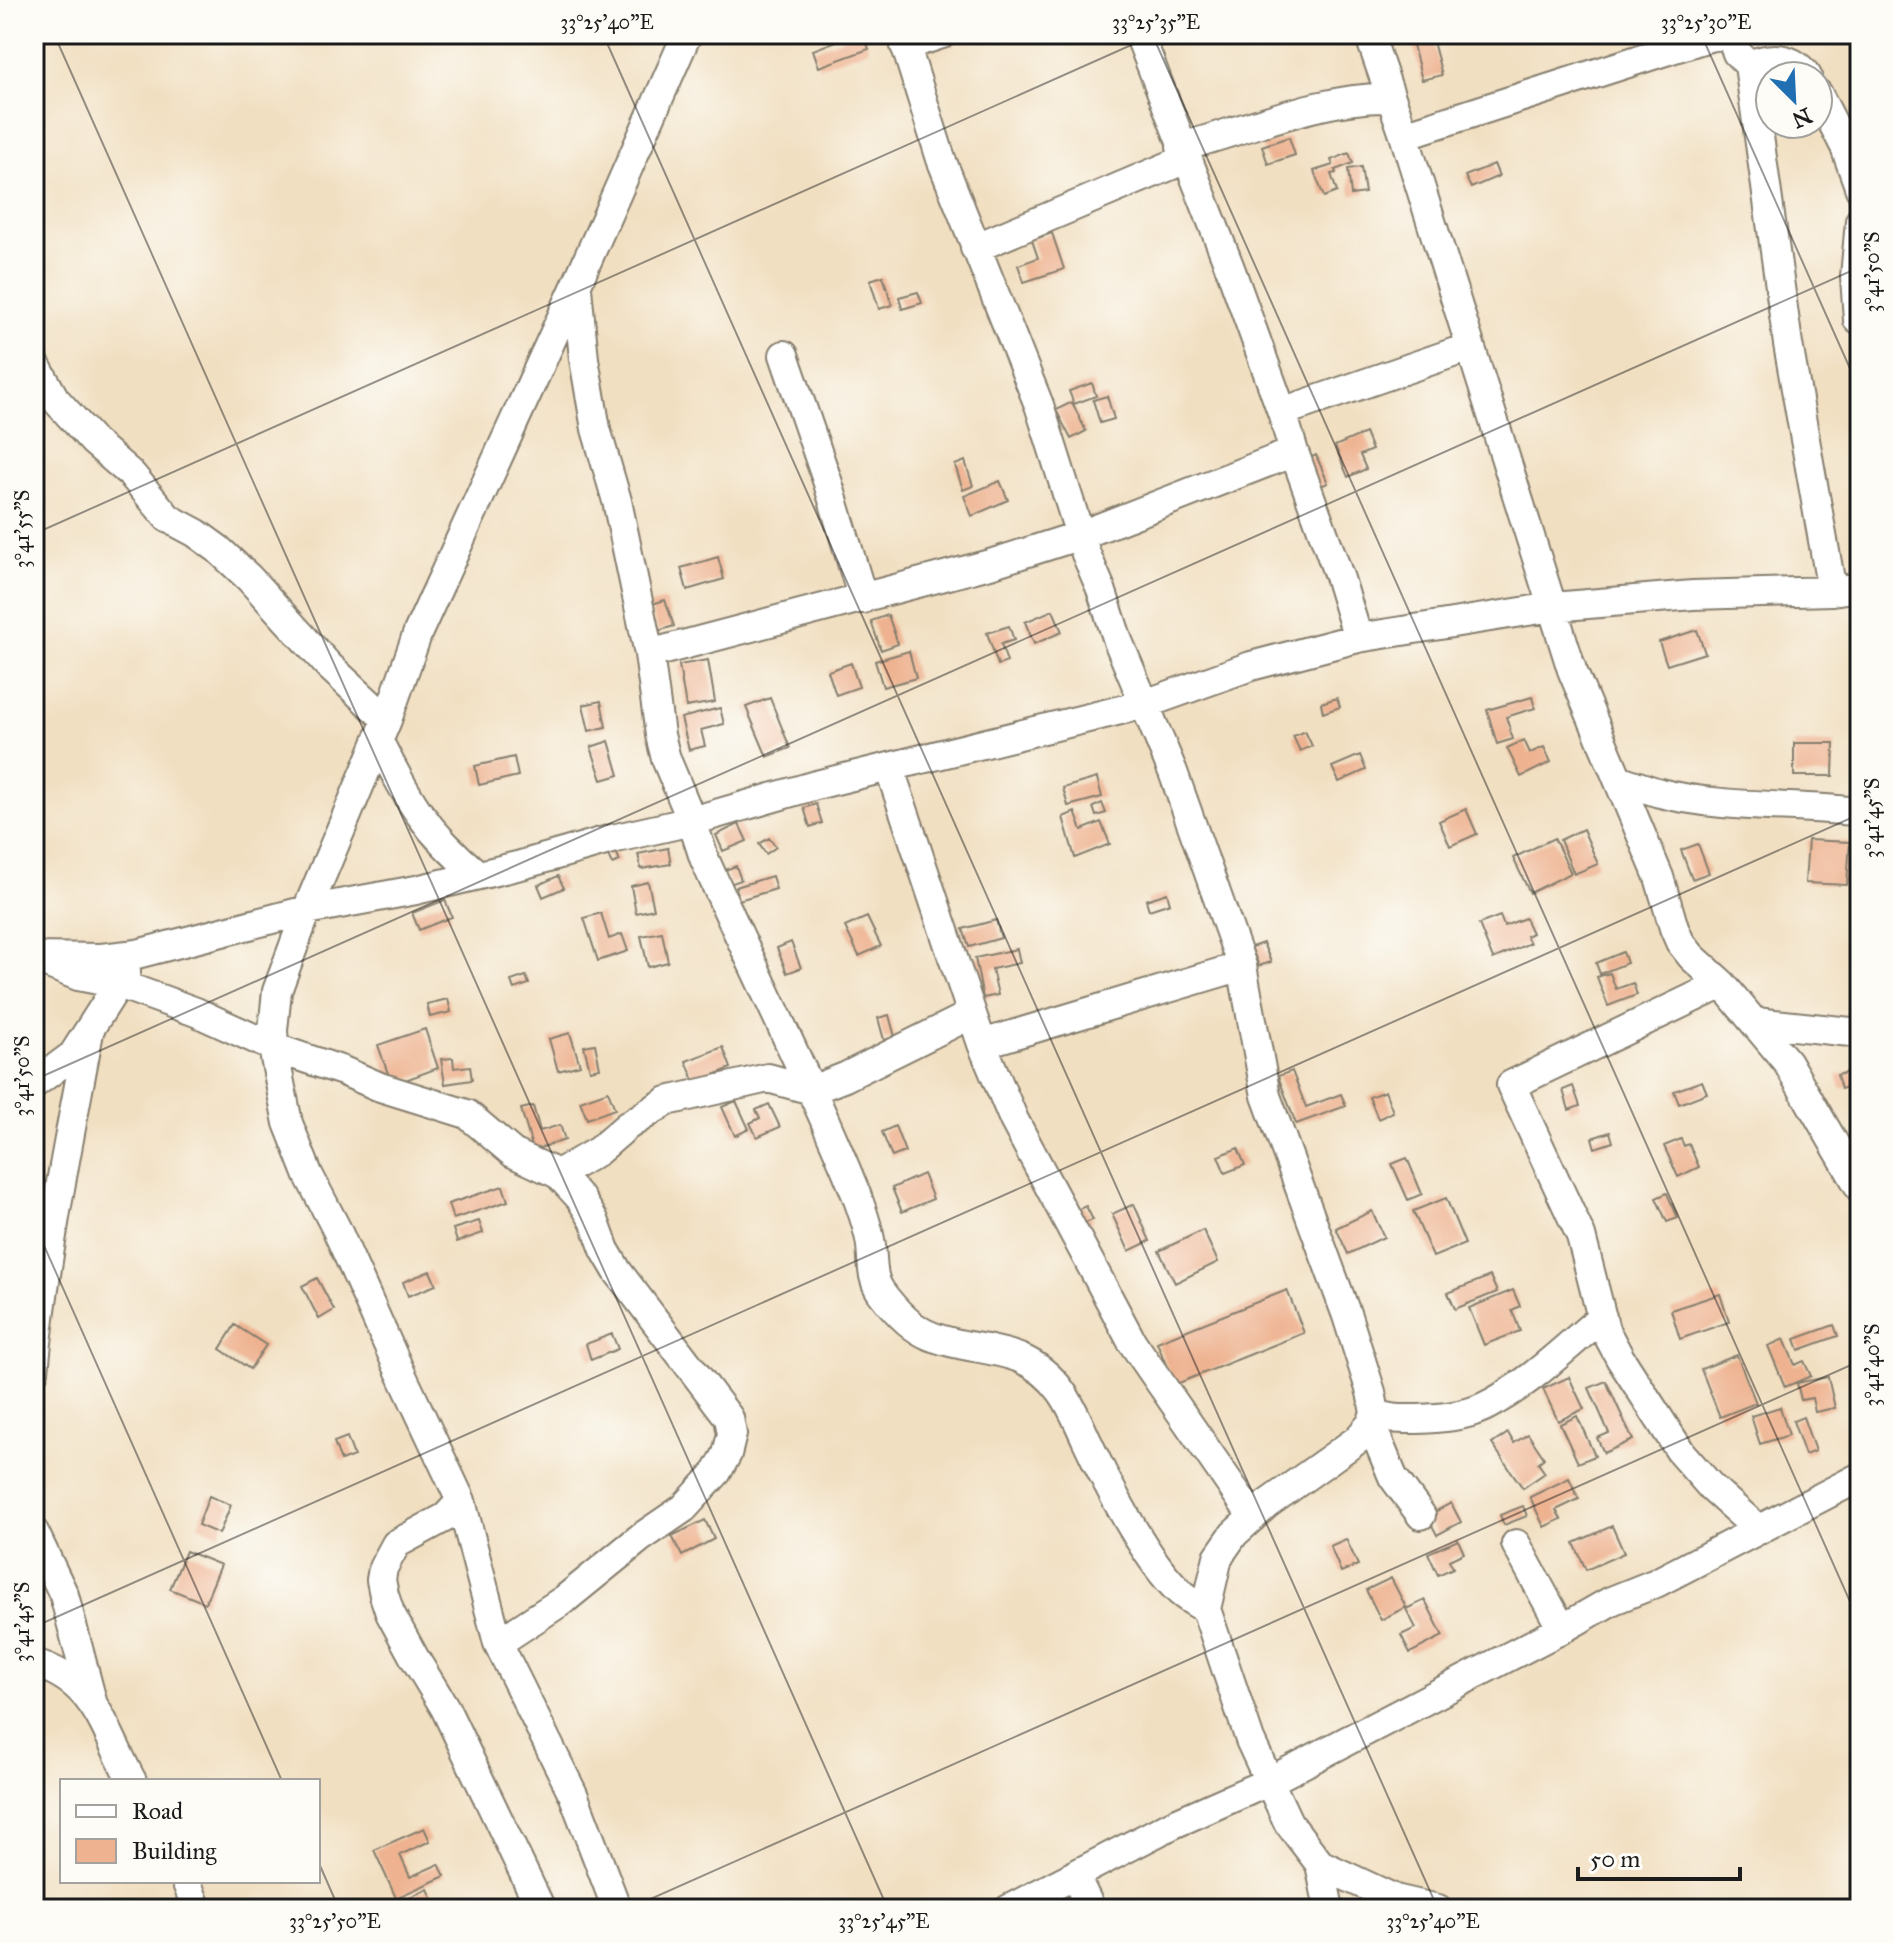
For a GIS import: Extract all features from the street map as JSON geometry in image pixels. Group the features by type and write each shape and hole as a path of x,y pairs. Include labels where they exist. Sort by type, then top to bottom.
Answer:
{"street":[{"path":"617,1909 573,1794 498,1643 461,1501 336,1228 308,1174 288,1123 273,1030 277,991 424,619 687,34"},
{"path":"942,34 904,40 941,159 1039,405 1118,641 1173,772 1242,966 1266,1096 1347,1316 1373,1418 1393,1477 1421,1515"},
{"path":"1139,34 1230,268 1358,638"},
{"path":"1369,34 1404,135 1572,670 1659,877 1680,942 1756,1022 1787,1062 1860,1188"},
{"path":"1404,135 1709,37 1739,36 1737,53 1749,65 1788,344 1832,591"},
{"path":"1749,65 1754,63"},
{"path":"975,248 1184,153 1326,107 1367,97 1390,98"},
{"path":"1834,125 1860,189"},
{"path":"1858,320 1855,277 1860,221"},
{"path":"576,286 596,429 617,501 649,654 666,759 704,858 812,1090 859,1202 871,1246 872,1269 881,1292 903,1316 930,1336 995,1349 1040,1370 1060,1389 1146,1550 1180,1592 1206,1609"},
{"path":"1282,412 1470,347"},
{"path":"784,355 828,483 863,599"},
{"path":"34,362 55,399 94,442 132,475 168,518 218,549 249,578 329,666 382,730 408,800 449,851 478,875"},
{"path":"649,654 990,564 1081,535 1294,452"},
{"path":"34,957 101,958 137,954 307,910 478,875 692,821 816,785 1145,704 1251,666 1358,638 1553,607 1693,595 1832,591 1860,587"},
{"path":"889,767 982,1044 1014,1120 1132,1342 1253,1517"},
{"path":"1618,779 1662,793 1713,801 1860,812"},
{"path":"34,1084 73,1055 137,954"},
{"path":"34,957 78,976 119,984 196,1012 275,1048 380,1087 467,1114 513,1153 558,1174 580,1198 594,1220 605,1250 618,1272 729,1418 732,1434 717,1472 684,1508 640,1538 565,1599 498,1643"},
{"path":"982,1044 1242,966"},
{"path":"1722,984 1511,1085 1581,1236 1602,1317 1620,1358 1682,1454 1712,1488 1759,1530"},
{"path":"558,1174 598,1151 627,1126 667,1101 768,1078 812,1090 845,1077 972,1014"},
{"path":"1756,1022 1860,1033"},
{"path":"34,1371 38,1325 62,1176 89,1032"},
{"path":"1373,1418 1433,1418 1483,1408 1554,1358 1602,1317"},
{"path":"1329,1909 1320,1864 1288,1822 1250,1740 1206,1609 1218,1557 1234,1534 1267,1504 1357,1440 1373,1418"},
{"path":"1009,1909 1171,1825 1268,1782 1611,1601 1656,1583 1860,1477"},
{"path":"461,1501 446,1517 396,1544 383,1568 381,1580 384,1595 408,1646 445,1708 541,1909"},
{"path":"34,1532 64,1595 92,1701 131,1779"},
{"path":"1516,1544 1562,1629"},
{"path":"34,1663 52,1668 79,1685 92,1701"},
{"path":"1320,1864 1395,1899 1438,1909"},
{"path":"1075,1876 1091,1909"},
{"path":"187,1883 197,1909"}],"building":[{"path":"846,34 864,34 869,49 819,67 813,50 847,37"},
{"path":"1431,34 1442,75 1422,80 1411,37"},
{"path":"1289,137 1295,155 1268,164 1262,146"},
{"path":"1349,153 1353,163 1331,174 1337,192 1324,197 1314,171 1333,165 1331,160"},
{"path":"1494,164 1499,176 1471,188 1465,176"},
{"path":"1361,167 1365,193 1351,195 1348,169"},
{"path":"1052,233 1064,269 1024,282 1018,265 1038,258 1032,240"},
{"path":"883,276 892,305 879,309 870,280"},
{"path":"918,292 922,303 902,309 899,297"},
{"path":"1092,383 1096,396 1074,404 1069,391"},
{"path":"1107,396 1114,419 1100,423 1093,400"},
{"path":"1072,402 1086,431 1071,439 1056,410"},
{"path":"1365,433 1372,450 1360,455 1366,469 1348,477 1335,446"},
{"path":"1316,455 1328,483 1316,488 1304,461"},
{"path":"965,461 973,486 963,490 955,465"},
{"path":"1000,481 1008,500 972,516 964,496"},
{"path":"718,557 724,579 687,590 681,568"},
{"path":"665,600 674,626 658,631 649,605"},
{"path":"1053,610 1062,632 1034,644 1025,622"},
{"path":"888,615 898,644 881,650 871,621"},
{"path":"1009,626 1014,640 1001,644 1007,662 998,665 987,633"},
{"path":"1697,630 1705,653 1667,665 1659,642"},
{"path":"909,651 916,678 883,687 875,661"},
{"path":"708,660 715,702 686,707 679,665"},
{"path":"851,663 859,687 836,695 828,671"},
{"path":"1532,697 1535,708 1506,717 1513,739 1497,744 1487,710"},
{"path":"770,698 790,748 767,757 746,707"},
{"path":"1337,698 1340,707 1323,713 1321,703"},
{"path":"601,701 606,727 589,731 583,705"},
{"path":"720,708 724,724 701,730 705,746 689,750 681,718"},
{"path":"1305,731 1312,746 1300,751 1293,736"},
{"path":"1524,740 1530,753 1544,747 1551,762 1521,777 1507,748"},
{"path":"609,741 619,775 602,780 591,747"},
{"path":"1794,743 1834,743 1833,776 1794,776"},
{"path":"1360,755 1366,770 1339,782 1332,767"},
{"path":"514,757 518,776 479,785 475,766"},
{"path":"1097,778 1102,797 1068,806 1063,788"},
{"path":"1102,803 1106,813 1096,816 1093,807"},
{"path":"816,804 822,823 810,827 804,808"},
{"path":"1466,809 1477,834 1450,846 1439,821"},
{"path":"1075,812 1082,830 1101,822 1110,844 1075,858 1063,817"},
{"path":"739,824 747,841 723,851 716,835"},
{"path":"1583,829 1598,864 1574,874 1560,840"},
{"path":"769,838 776,847 766,854 759,844"},
{"path":"1554,838 1571,873 1530,893 1513,858"},
{"path":"1808,840 1850,842 1847,885 1805,883"},
{"path":"1698,844 1709,873 1692,879 1681,850"},
{"path":"668,848 671,864 641,869 638,854"},
{"path":"615,849 620,861 612,864 607,853"},
{"path":"736,866 741,880 730,884 725,870"},
{"path":"558,876 564,888 543,897 538,885"},
{"path":"772,876 776,889 739,900 736,887"},
{"path":"648,882 654,909 636,913 631,886"},
{"path":"1167,893 1170,903 1149,910 1146,900"},
{"path":"445,900 452,917 419,930 412,913"},
{"path":"601,913 609,939 622,934 628,951 598,961 584,918"},
{"path":"1500,916 1504,926 1525,918 1532,933 1526,936 1530,943 1493,959 1479,924"},
{"path":"867,917 881,946 859,956 845,927"},
{"path":"996,920 1001,938 969,947 963,929"},
{"path":"662,932 668,962 648,967 641,936"},
{"path":"791,942 801,968 787,973 777,948"},
{"path":"1263,943 1271,962 1259,966 1251,947"},
{"path":"1017,949 1020,963 992,969 998,995 983,998 975,958"},
{"path":"1623,952 1627,963 1600,974 1596,963"},
{"path":"1610,973 1616,989 1633,983 1637,995 1608,1006 1597,977"},
{"path":"526,976 529,984 514,989 511,981"},
{"path":"448,999 451,1012 430,1017 427,1004"},
{"path":"889,1015 895,1037 884,1040 878,1018"},
{"path":"425,1029 438,1068 392,1085 378,1045"},
{"path":"570,1033 580,1065 558,1071 549,1039"},
{"path":"595,1044 600,1068 590,1070 584,1046"},
{"path":"723,1047 731,1068 695,1083 686,1061"},
{"path":"453,1058 454,1068 470,1066 472,1080 445,1084 441,1059"},
{"path":"1860,1069 1860,1083 1841,1089 1837,1075"},
{"path":"1292,1071 1306,1107 1341,1094 1346,1106 1296,1124 1278,1076"},
{"path":"1702,1081 1707,1093 1679,1104 1674,1091"},
{"path":"1573,1086 1580,1106 1569,1110 1563,1090"},
{"path":"608,1091 615,1109 587,1119 580,1101"},
{"path":"1385,1091 1393,1112 1378,1119 1369,1097"},
{"path":"736,1101 749,1129 735,1136 722,1107"},
{"path":"769,1104 780,1127 757,1137 750,1123 760,1118 756,1110"},
{"path":"533,1106 540,1131 560,1125 565,1140 533,1150 521,1109"},
{"path":"895,1126 905,1152 892,1157 882,1132"},
{"path":"1610,1132 1613,1142 1595,1148 1592,1138"},
{"path":"1681,1139 1684,1146 1689,1144 1699,1167 1678,1177 1664,1146"},
{"path":"1238,1148 1245,1165 1225,1173 1218,1156"},
{"path":"1407,1158 1422,1194 1408,1200 1392,1164"},
{"path":"923,1174 933,1199 902,1212 892,1188"},
{"path":"503,1186 508,1201 453,1219 448,1204"},
{"path":"1667,1193 1678,1218 1667,1222 1656,1198"},
{"path":"1446,1198 1465,1244 1433,1257 1413,1211"},
{"path":"1134,1204 1150,1241 1129,1251 1112,1214"},
{"path":"1086,1206 1093,1220 1080,1225 1074,1211"},
{"path":"1372,1211 1384,1237 1348,1254 1336,1228"},
{"path":"479,1221 483,1233 457,1242 453,1229"},
{"path":"1203,1230 1218,1262 1175,1283 1159,1251"},
{"path":"430,1271 436,1285 408,1296 403,1282"},
{"path":"1490,1276 1497,1292 1455,1309 1448,1293"},
{"path":"317,1278 334,1310 319,1319 302,1286"},
{"path":"1287,1290 1304,1333 1174,1385 1157,1342"},
{"path":"1513,1290 1520,1306 1512,1310 1520,1331 1484,1345 1469,1308"},
{"path":"1720,1294 1729,1322 1680,1339 1671,1310"},
{"path":"235,1325 266,1345 250,1369 220,1349"},
{"path":"1834,1325 1838,1336 1799,1350 1795,1339"},
{"path":"612,1334 618,1349 591,1360 586,1344"},
{"path":"1784,1339 1795,1365 1804,1361 1811,1376 1785,1387 1768,1346"},
{"path":"1737,1355 1756,1403 1720,1417 1701,1369"},
{"path":"1569,1377 1584,1409 1558,1421 1543,1389"},
{"path":"1828,1377 1835,1408 1815,1412 1812,1398 1801,1400 1797,1383"},
{"path":"1606,1381 1633,1440 1604,1453 1597,1438 1609,1433 1589,1388"},
{"path":"1780,1407 1789,1435 1760,1444 1751,1416"},
{"path":"1577,1416 1595,1456 1578,1463 1560,1424"},
{"path":"1803,1417 1815,1451 1805,1455 1793,1421"},
{"path":"1508,1433 1514,1443 1528,1434 1544,1458 1538,1463 1545,1473 1523,1488 1492,1444"},
{"path":"347,1437 354,1456 341,1461 334,1442"},
{"path":"1569,1478 1579,1499 1556,1510 1561,1519 1544,1527 1530,1497"},
{"path":"209,1496 231,1505 219,1534 198,1525"},
{"path":"1451,1503 1461,1522 1437,1535 1427,1516"},
{"path":"1523,1506 1527,1516 1504,1525 1500,1515"},
{"path":"705,1520 714,1539 682,1556 672,1536"},
{"path":"1612,1526 1624,1553 1586,1570 1574,1543"},
{"path":"1346,1539 1358,1565 1341,1572 1330,1546"},
{"path":"1458,1540 1464,1553 1449,1560 1453,1568 1438,1575 1428,1553"},
{"path":"186,1551 221,1565 205,1603 170,1589"},
{"path":"1391,1578 1406,1607 1381,1620 1366,1590"},
{"path":"1425,1600 1443,1636 1410,1653 1401,1635 1416,1628 1406,1609"},
{"path":"424,1828 430,1841 400,1855 410,1877 439,1864 445,1876 396,1898 374,1850"},
{"path":"428,1889 437,1909 407,1909 403,1900"}]}
